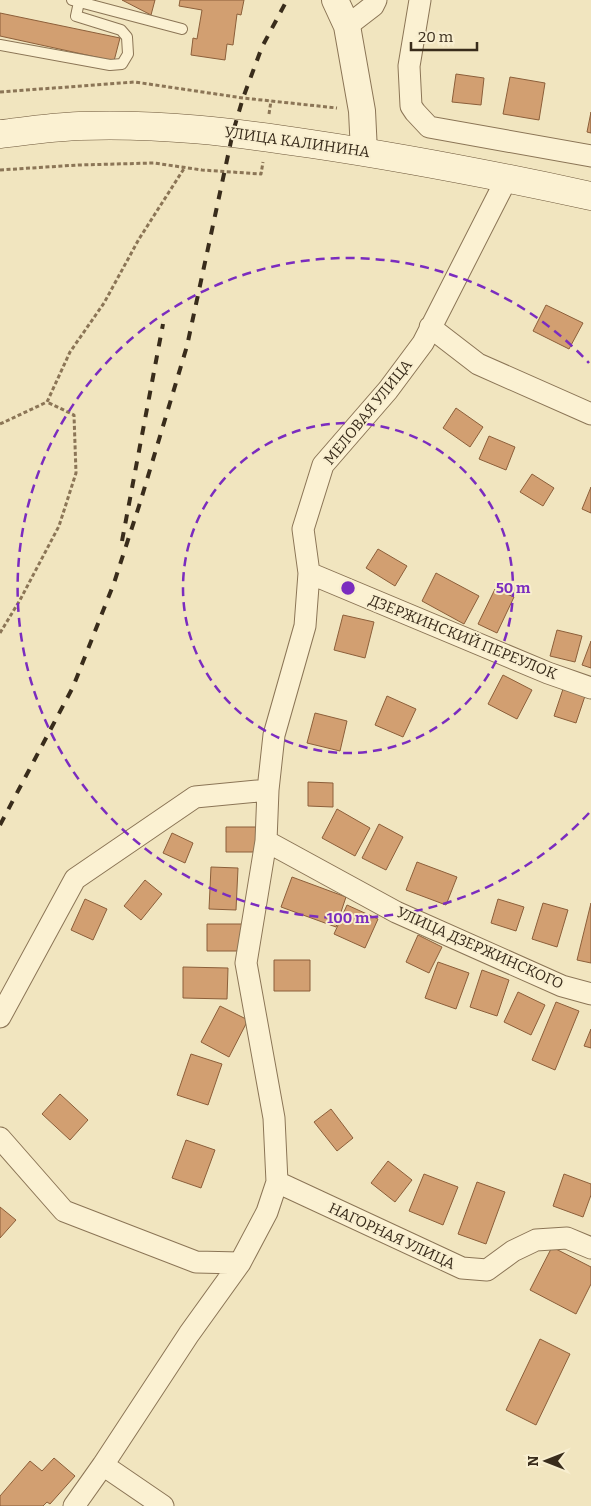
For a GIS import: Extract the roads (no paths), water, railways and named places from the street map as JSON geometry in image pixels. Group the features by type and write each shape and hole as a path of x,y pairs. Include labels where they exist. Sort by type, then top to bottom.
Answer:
{"main road":[{"name":"УЛИЦА КАЛИНИНА","path":"0,134 78,126 168,126 233,132 364,152 507,178 591,196"}],"street":[{"path":"335,0 347,26 362,111 364,152"},
{"path":"347,26 373,6 376,0"},
{"path":"420,0 408,66 411,106 429,127 591,156"},
{"name":"МЕЛОВАЯ УЛИЦА","path":"277,1182 274,1118 246,963 266,841 268,790 274,735 305,626 309,573 303,529 323,466 388,390 423,342 507,178"},
{"path":"430,327 478,364 591,414"},
{"name":"ДЗЕРЖИНСКИЙ ПЕРЕУЛОК","path":"309,573 548,673 591,688"},
{"path":"0,1018 75,879 195,797 268,790"},
{"name":"УЛИЦА ДЗЕРЖИНСКОГО","path":"266,841 396,912 562,986 591,994"},
{"path":"0,1138 64,1211 196,1262 240,1263"},
{"path":"74,1506 189,1334 240,1263 267,1212 277,1182"},
{"name":"НАГОРНАЯ УЛИЦА","path":"277,1182 462,1268 487,1270 513,1252 536,1240 567,1238 591,1248"},
{"path":"103,1465 163,1506"}],"lane":[{"path":"0,45 110,65 122,64 128,54 127,37 121,30 76,16 75,1 182,29"}],"railway":[{"path":"0,825 73,687 114,583 187,346 233,132 243,98 262,47 287,0"},
{"path":"122,541 163,324"}]}
